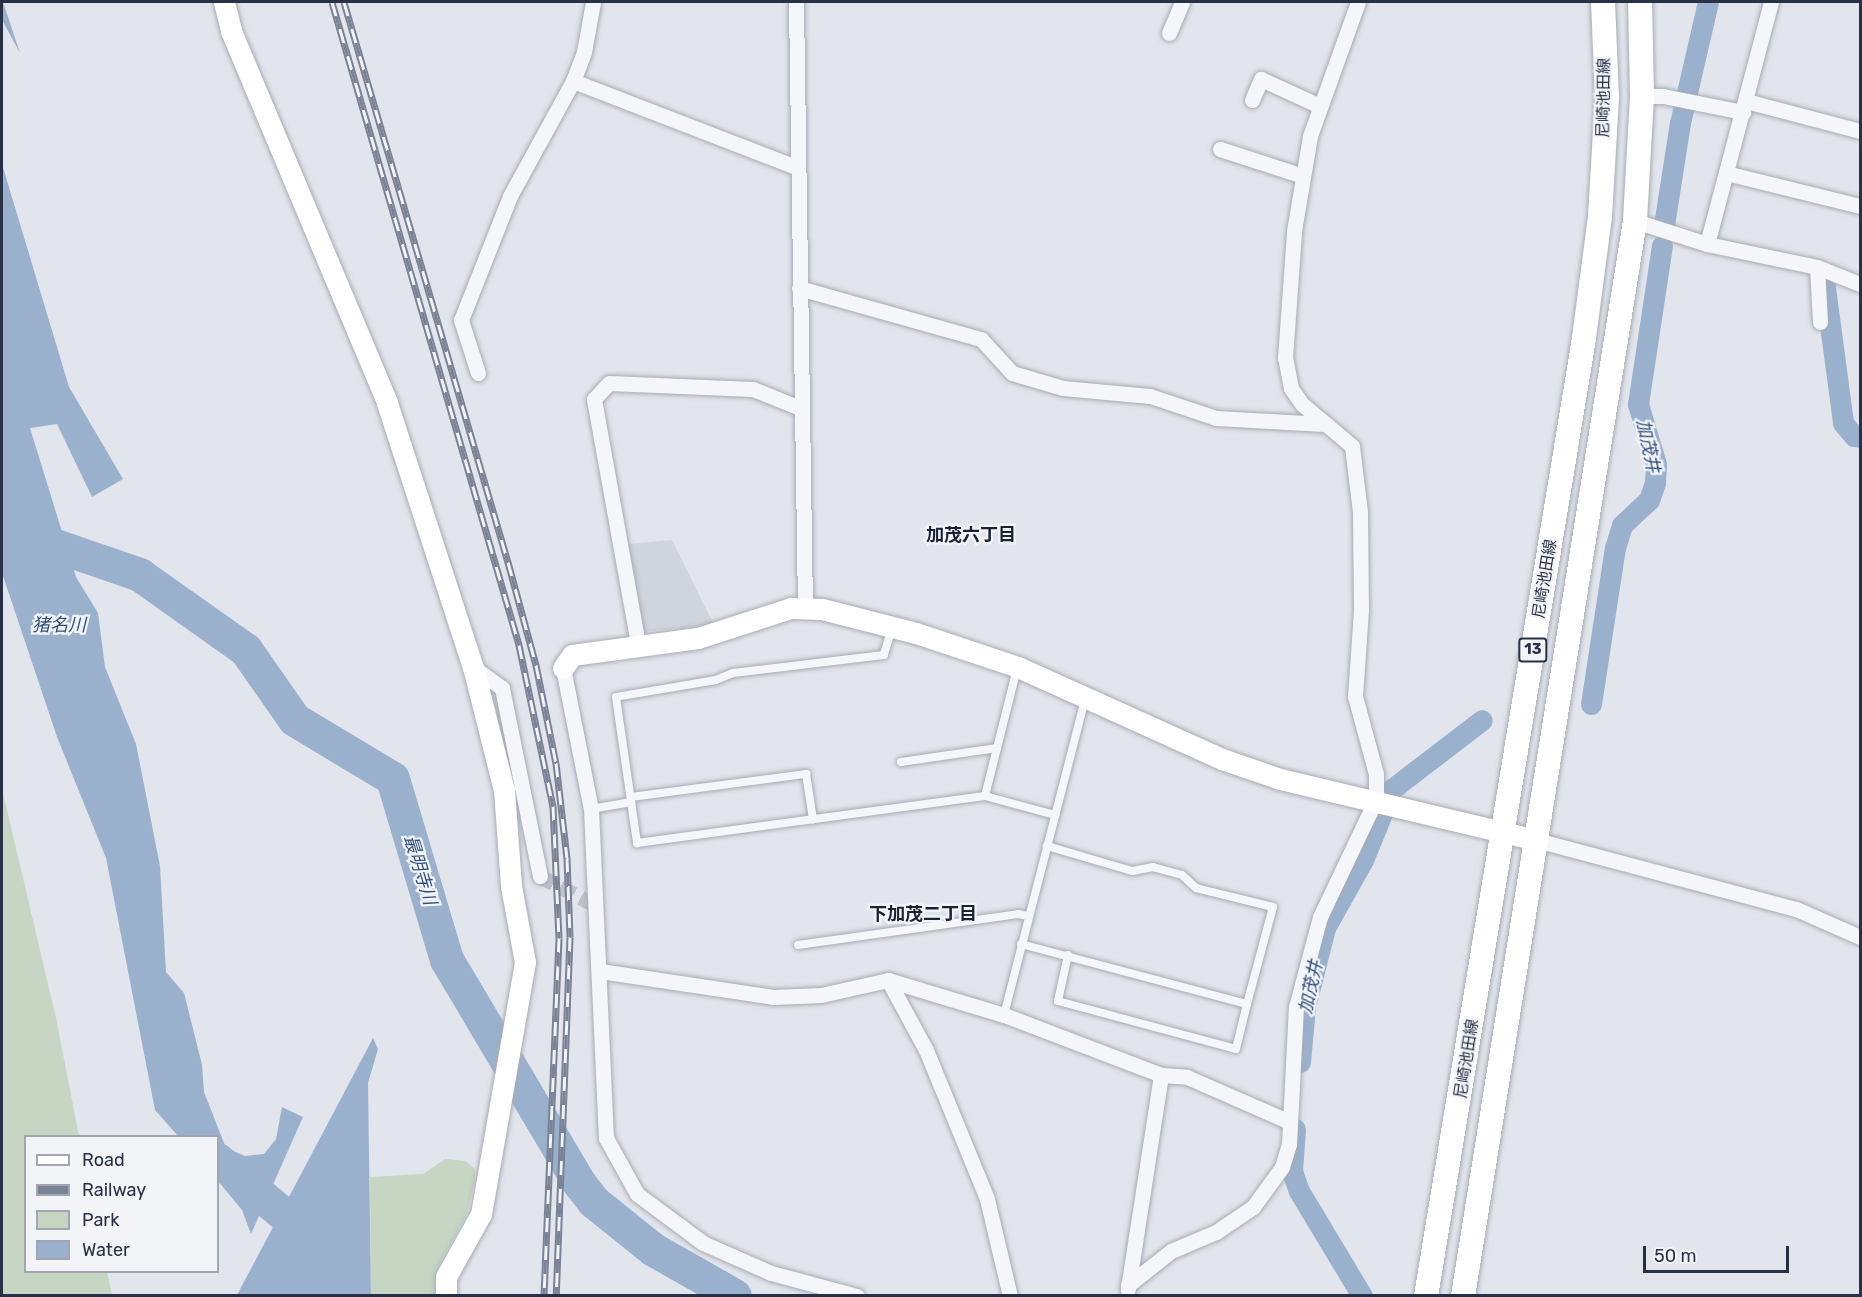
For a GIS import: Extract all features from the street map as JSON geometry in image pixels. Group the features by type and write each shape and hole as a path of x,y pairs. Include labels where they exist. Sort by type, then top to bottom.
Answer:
{"main road":[{"name":"尼崎池田線","path":"1426,1296 1584,338 1599,216 1607,98 1603,2"},
{"name":"尼崎池田線","path":"1463,1296 1635,221 1642,96 1640,2"}],"street":[{"path":"224,2 231,31 387,403 472,667 504,790 512,886 525,962 481,1214 446,1277 446,1296"},
{"path":"478,373 461,320 510,196 573,81 584,52 593,2"},
{"path":"796,2 800,408 805,607"},
{"path":"1169,33 1182,2"},
{"path":"1128,1290 1172,1251 1216,1232 1252,1207 1282,1167 1290,1122 1296,1007 1320,917 1376,799 1376,774 1355,696 1360,610 1360,512 1352,446 1302,404 1286,373 1291,259 1303,176 1320,106 1358,2"},
{"path":"1707,244 1771,2"},
{"path":"1252,100 1261,79 1320,106"},
{"path":"573,81 798,168"},
{"path":"1642,96 1663,96 1744,106 1860,131"},
{"path":"1220,149 1303,176"},
{"path":"1726,173 1860,206"},
{"path":"1635,221 1707,244 1816,267 1860,284"},
{"path":"1816,267 1820,322"},
{"path":"799,288 981,339 990,345 1006,369 1042,383 1101,394 1150,396 1216,418 1324,424"},
{"path":"638,644 594,399 609,383 620,383 753,389 800,408"},
{"path":"857,1296 771,1273 703,1243 637,1194 606,1138 591,809 563,668 572,655 638,644 698,638 805,607 893,627 1018,668 1222,759 1280,779 1376,799 1796,909 1860,937"},
{"path":"472,667 502,688 540,876"},
{"path":"600,971 774,996 821,995 888,980 1004,1015 1161,1075 1187,1077 1290,1122"},
{"path":"888,980 926,1050 983,1188 1010,1296"},
{"path":"1128,1290 1161,1075"}],"lane":[{"path":"893,627 884,655 732,673 716,680 616,697 637,843 985,796 1055,815"},
{"path":"985,796 1018,668"},
{"path":"1004,1015 1086,698"},
{"path":"901,762 997,748"},
{"path":"591,809 631,799 806,774 813,819"},
{"path":"1047,846 1132,871 1153,867 1172,872 1182,875 1196,888 1274,907 1236,1049 1058,1001 1068,955"},
{"path":"798,945 1018,914 1028,916"},
{"path":"1021,944 1247,1004"}],"shaded area":[{"path":"672,540 714,625 641,632 628,544"}],"green space":[{"path":"2,789 56,1018 79,1135 24,1135 24,1273 107,1273 112,1295 2,1295"},
{"path":"445,1159 465,1161 475,1169 475,1179 467,1214 437,1269 434,1295 371,1295 370,1177 423,1174"}],"water":[{"path":"3,2 20,53 2,20"},
{"name":"猪名川","path":"2,164 69,387 123,479 92,497 57,424 30,428 76,577 98,613 105,667 136,744 160,866 166,972 184,993 202,1065 204,1092 226,1148 245,1156 264,1154 276,1139 282,1107 303,1117 251,1234 242,1210 219,1182 219,1135 177,1135 155,1110 106,858 57,737 2,573"},
{"path":"373,1038 378,1049 368,1083 371,1295 237,1295"}],"waterway":[{"name":"加茂井","path":"1664,225 1680,123 1708,2"},
{"name":"加茂井","path":"1591,704 1615,548 1622,525 1649,500 1655,483 1656,464 1638,404 1662,246"},
{"name":"加茂井","path":"1824,280 1843,423 1854,436 1860,437"},
{"name":"最明寺川","path":"24,535 140,575 246,650 295,720 393,779 447,960 580,1184 594,1202 654,1250 735,1296"},
{"name":"加茂井","path":"1300,1062 1305,1007 1325,928 1363,860 1392,789 1482,720"},
{"name":"加茂井","path":"1295,1129 1292,1171 1299,1191 1362,1296"},
{"name":"猪名川","path":"219,1161 292,1221 292,1296"}],"tunnel":[{"path":"540,876 595,905"}],"railway":[{"path":"332,2 519,645 553,806 559,938 544,1296"},
{"path":"344,2 508,562 536,665 556,763 567,858 570,937 556,1296"}],"district":[{"name":"加茂六丁目","path":"971,535"},
{"name":"下加茂二丁目","path":"923,914"}]}
